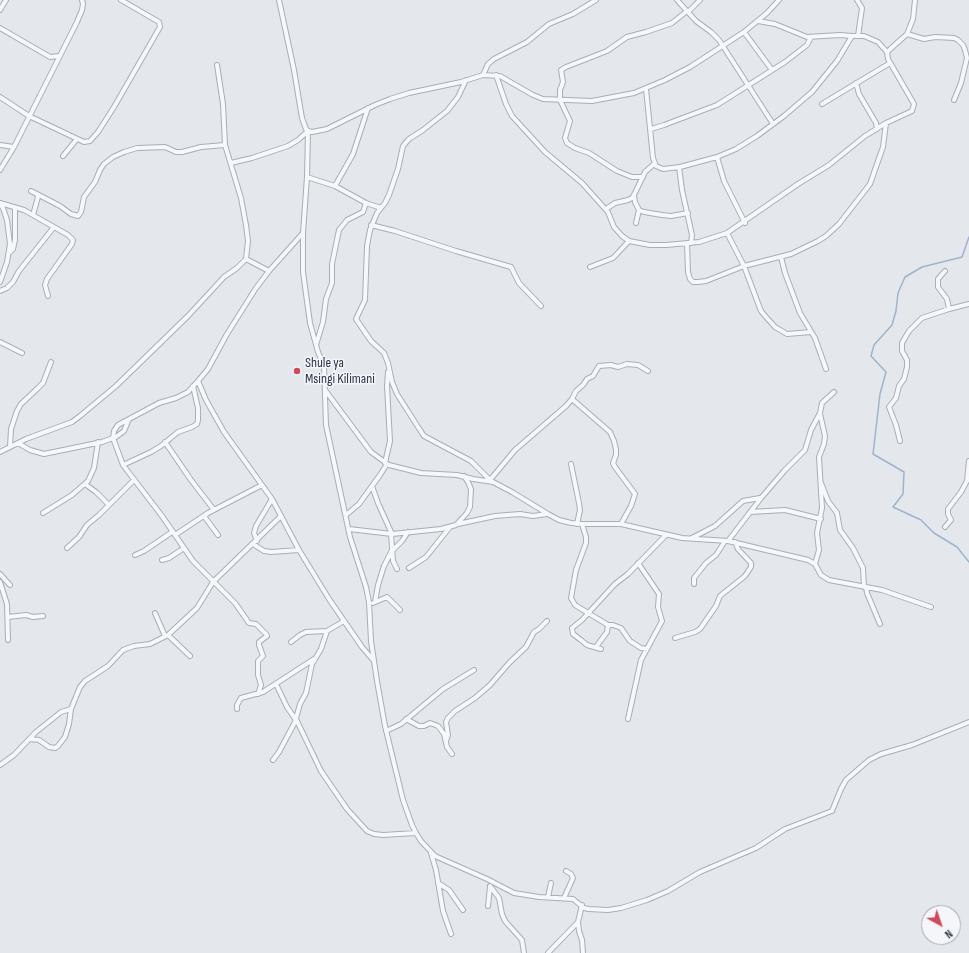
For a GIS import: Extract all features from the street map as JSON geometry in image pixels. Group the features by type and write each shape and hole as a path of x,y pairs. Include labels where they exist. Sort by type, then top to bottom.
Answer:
{"street":[{"path":"0,10 6,0"},
{"path":"0,170 14,146 60,56 82,10 82,0"},
{"path":"0,97 29,116 76,139 84,142 90,141 98,132 117,102 160,27 159,22 121,0"},
{"path":"279,0 294,70 301,112 305,127 308,131 307,177 303,233 304,283 310,323 316,346 324,366 326,425 352,545 366,587 374,662 386,730 403,800 416,833 431,852 435,856 487,879 514,893 573,899 584,908 614,909 647,900 668,891 700,872 756,848 785,829 832,811 846,780 859,768 881,754 912,745 969,722"},
{"path":"483,75 490,61 527,42 549,24 574,14 596,0"},
{"path":"677,0 696,21 716,36 723,45 773,124"},
{"path":"643,177 632,177 617,171 589,153 567,143 565,138 570,121 560,100 560,90 563,82 561,70 607,51 628,37 651,31 672,23 700,0"},
{"path":"231,163 252,158 288,146 308,131 317,132 327,129 368,108 390,99 483,75 496,75 505,78 538,98 560,100 592,100 623,95 646,89 690,67 744,32 758,21 779,0"},
{"path":"857,0 862,8 858,36"},
{"path":"887,52 907,34 913,19 915,0"},
{"path":"496,75 507,108 515,120 545,152 580,181 606,209 611,216 615,228 629,242 650,245 689,243 715,238 744,223 780,196 829,165 865,136 886,123 908,114 912,111 914,106 890,63 887,52 878,42 864,36 835,35 807,37 775,24 758,21"},
{"path":"0,28 50,57 60,56"},
{"path":"744,32 772,70"},
{"path":"907,34 924,39 954,38 963,45 967,58 961,83 954,100"},
{"path":"654,164 661,168 679,167 717,157 743,146 812,92 837,61 852,36"},
{"path":"651,129 717,105 800,51 807,45 811,37"},
{"path":"822,104 890,63"},
{"path":"0,452 43,432 72,422 80,416 116,386 147,354 188,316 224,277 237,268 246,259 248,241 246,225 241,198 225,145 223,104 217,65"},
{"path":"466,80 461,92 446,111 406,142 402,148 398,169 390,192 371,225 367,246 365,300 356,319 372,342 382,351 388,364 392,382 397,394 424,436 471,461 491,481 560,520 580,524 621,524 666,535 735,542 808,560 816,564"},
{"path":"856,83 859,94 876,123 877,129"},
{"path":"606,209 615,203 629,200 634,196 643,177 654,164 646,89"},
{"path":"335,186 353,154 368,108"},
{"path":"679,167 682,190 692,235 689,243 688,272 693,282 706,281 744,266 798,252 826,236 839,224 870,184 883,147 886,123"},
{"path":"64,156 76,139"},
{"path":"0,145 14,146"},
{"path":"31,191 60,206 71,214 78,216 81,212 84,197 95,182 104,164 112,157 137,148 165,147 176,152 182,152 204,147 225,145"},
{"path":"717,157 724,181 744,223"},
{"path":"307,177 335,186 381,208"},
{"path":"33,215 38,198 37,194"},
{"path":"634,196 639,210 636,223"},
{"path":"316,346 323,322 327,294 332,282 332,264 338,234 341,227 347,220 363,212 366,202"},
{"path":"0,203 33,215 68,235 73,240 72,244 47,279 45,285 48,296"},
{"path":"0,203 7,220 10,244 8,262 0,282"},
{"path":"9,252 13,248 15,240 15,208"},
{"path":"639,210 671,216 688,213"},
{"path":"371,225 390,229 456,251 511,267 518,283 541,306"},
{"path":"0,291 7,288 13,282 54,227"},
{"path":"258,694 261,685 258,675 258,661 263,656 259,642 265,637 266,634 256,624 249,623 235,603 193,561 124,465 113,438 115,427 159,403 176,398 188,392 208,369 228,334 268,271 303,233"},
{"path":"727,233 744,266 761,311 775,327 786,334 811,332"},
{"path":"590,267 613,258 629,242"},
{"path":"781,257 800,313 815,338 826,369"},
{"path":"246,259 268,271"},
{"path":"945,271 938,278 938,286 947,299 949,309"},
{"path":"900,441 889,407 896,398 907,367 907,360 902,351 902,343 909,331 922,318 969,304"},
{"path":"0,342 22,353"},
{"path":"10,447 11,429 17,411 21,404 43,383 51,362"},
{"path":"346,515 359,504 386,463 390,441 387,386 388,364"},
{"path":"491,481 514,450 566,406 572,400 576,391 583,385 586,379 593,376 601,365 618,367 627,364 638,365 648,371"},
{"path":"198,381 206,400 224,432 272,499 299,550 344,621 374,662"},
{"path":"124,465 151,452 178,432 197,424 198,408 193,386"},
{"path":"325,390 371,452 386,463 401,469 421,473 451,474 491,481"},
{"path":"694,584 694,578 706,563 716,556 761,498 785,470 805,450 811,430 820,413 822,403 834,392"},
{"path":"572,400 610,432 616,449 614,463 615,467 635,494 631,506 621,524"},
{"path":"820,413 825,436 824,444 819,457 822,508 817,534 819,550 816,564 821,575 826,579 895,594 931,607"},
{"path":"18,443 30,450 44,454 113,438 124,431 129,419"},
{"path":"44,513 72,495 88,481 94,468 98,442"},
{"path":"165,442 214,510"},
{"path":"945,527 951,520 948,514 948,509 961,492 967,481 969,461"},
{"path":"571,464 580,510 580,524 586,537 586,542 576,570 571,598 575,604 588,613 599,618 608,625 619,627 623,630 630,641 641,648 647,649"},
{"path":"456,525 467,513 470,507 472,489 464,476"},
{"path":"67,548 79,537 87,525 134,480"},
{"path":"820,482 828,501 837,514 840,530 853,548 863,568 865,587 880,624"},
{"path":"85,484 96,492 109,505"},
{"path":"135,555 214,510 262,485"},
{"path":"372,486 391,534 393,561 396,570"},
{"path":"692,538 715,526 743,501 761,498"},
{"path":"257,540 254,533 256,526 272,499"},
{"path":"750,512 785,510 821,519"},
{"path":"349,530 391,534 441,529 494,516 520,514 533,516 548,514"},
{"path":"204,516 218,535"},
{"path":"30,739 39,740 50,747 55,748 58,746 65,737 71,709 80,688 85,681 108,666 123,650 134,646 150,644 166,636 196,608 213,582 281,516"},
{"path":"409,568 426,557 450,526"},
{"path":"375,602 378,585 384,566 392,550 402,541 408,532"},
{"path":"601,649 587,645 581,640 572,632 574,626 666,535"},
{"path":"675,638 700,629 716,606 720,596 745,576 751,567 751,563 738,549 735,542"},
{"path":"253,544 264,551 272,552 299,550"},
{"path":"162,560 169,558 184,548"},
{"path":"628,719 639,667 662,621 658,607 658,594 638,563"},
{"path":"0,574 10,585"},
{"path":"0,582 5,594 8,617 8,640"},
{"path":"369,606 387,597 400,610"},
{"path":"156,613 166,636 190,656"},
{"path":"8,617 26,615 33,617 43,616"},
{"path":"290,642 300,634 306,632 327,631 344,621"},
{"path":"446,741 448,735 446,722 451,714 475,698 490,685 505,667 526,647 534,632 547,621"},
{"path":"596,648 606,632 608,625"},
{"path":"273,760 279,752 296,720 300,704 306,693 310,669 314,659 321,650 327,631"},
{"path":"237,710 237,705 241,698 263,692 314,659"},
{"path":"386,730 401,724 443,689 474,670"},
{"path":"276,684 287,707 296,720 321,771 347,808 367,831 374,834 383,835 416,833"},
{"path":"0,765 14,755 61,712 71,709"},
{"path":"406,719 419,726 424,726 430,723 436,724 443,731 447,747 452,754"},
{"path":"431,852 442,911 451,934"},
{"path":"564,898 573,878 571,874 566,871"},
{"path":"487,879 498,898 505,921 522,940 524,953"},
{"path":"438,883 449,890 463,910"},
{"path":"548,897 551,883"},
{"path":"488,906 490,886"},
{"path":"582,905 578,922 583,953"},
{"path":"548,953 578,922"}],"waterway":[{"path":"969,237 962,257 922,267 905,277 898,293 896,311 892,325 874,345 871,356 886,372 880,394 873,454 904,472 903,494 893,507 921,520 934,533 957,547 969,562"}],"place":[{"name":"Shule ya Msingi Kilimani","path":"297,371"}]}
